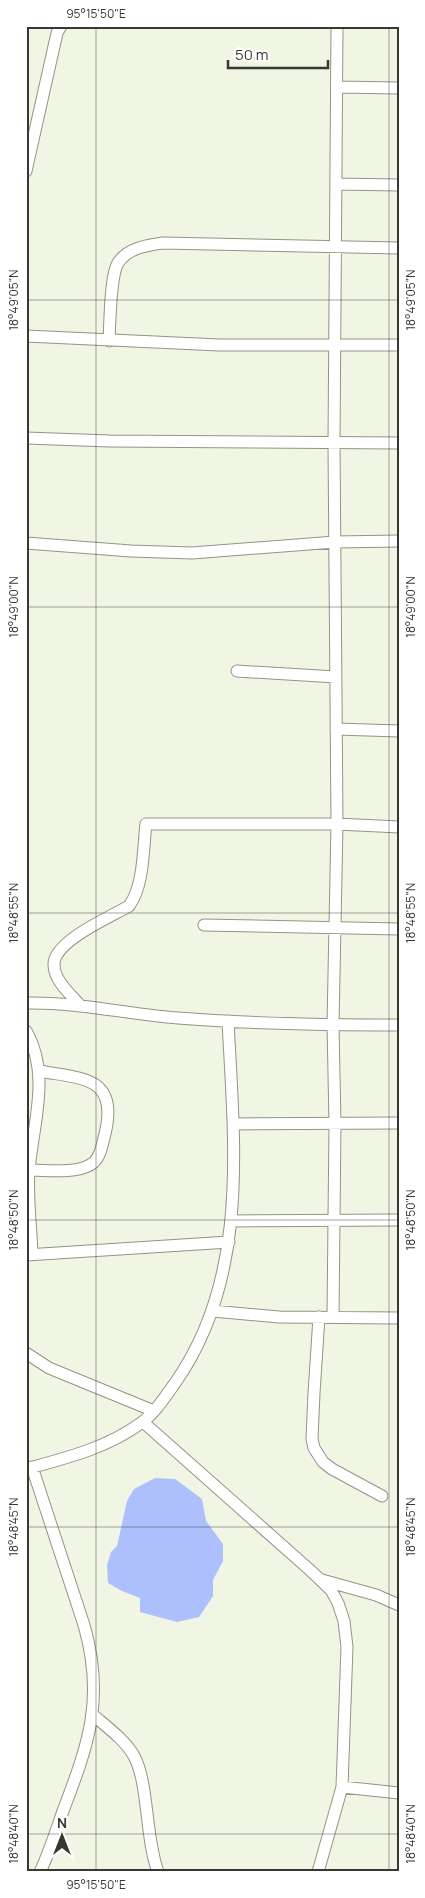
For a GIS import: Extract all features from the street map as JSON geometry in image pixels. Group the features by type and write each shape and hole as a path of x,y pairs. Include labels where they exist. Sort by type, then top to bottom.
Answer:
{"street":[{"path":"26,171 30,130 60,26"},
{"path":"333,1317 335,1123 333,1025 337,824 334,444 337,26"},
{"path":"338,87 399,88"},
{"path":"336,184 399,185"},
{"path":"109,341 114,274 118,263 135,249 163,243 399,248"},
{"path":"26,336 109,341 220,344 399,345"},
{"path":"26,438 110,441 399,443"},
{"path":"26,543 131,552 192,553 335,542 399,541"},
{"path":"237,671 336,677"},
{"path":"336,729 399,731"},
{"path":"79,1004 58,977 54,960 62,948 78,935 129,906 133,901 139,877 146,824 337,824 399,827"},
{"path":"204,925 334,929 399,928"},
{"path":"26,1003 79,1004 177,1018 228,1021 333,1025 399,1024"},
{"path":"40,1872 78,1771 94,1715 95,1678 92,1651 29,1468 91,1450 124,1434 143,1422 154,1411 191,1358 213,1311 229,1242 231,1221 233,1124 228,1021"},
{"path":"26,1031 37,1056 40,1071 40,1092 29,1170 29,1255 229,1242"},
{"path":"29,1170 67,1170 90,1165 98,1158 106,1127 106,1099 103,1091 97,1084 89,1080 40,1071"},
{"path":"233,1124 399,1123"},
{"path":"231,1221 399,1220"},
{"path":"213,1311 319,1318 399,1318"},
{"path":"319,1318 313,1411 314,1448 323,1462 382,1496"},
{"path":"26,1353 49,1368 154,1411"},
{"path":"143,1422 322,1580 338,1603 344,1621 347,1648 342,1787 318,1872"},
{"path":"322,1580 376,1595 399,1605"},
{"path":"94,1715 126,1746 138,1765 150,1842 158,1872"},
{"path":"342,1787 399,1793"}],"water":[{"path":"155,1478 175,1479 202,1499 206,1521 223,1544 223,1561 213,1580 213,1596 199,1617 177,1622 140,1612 140,1598 108,1583 107,1565 111,1552 117,1546 127,1501 134,1489"}]}
